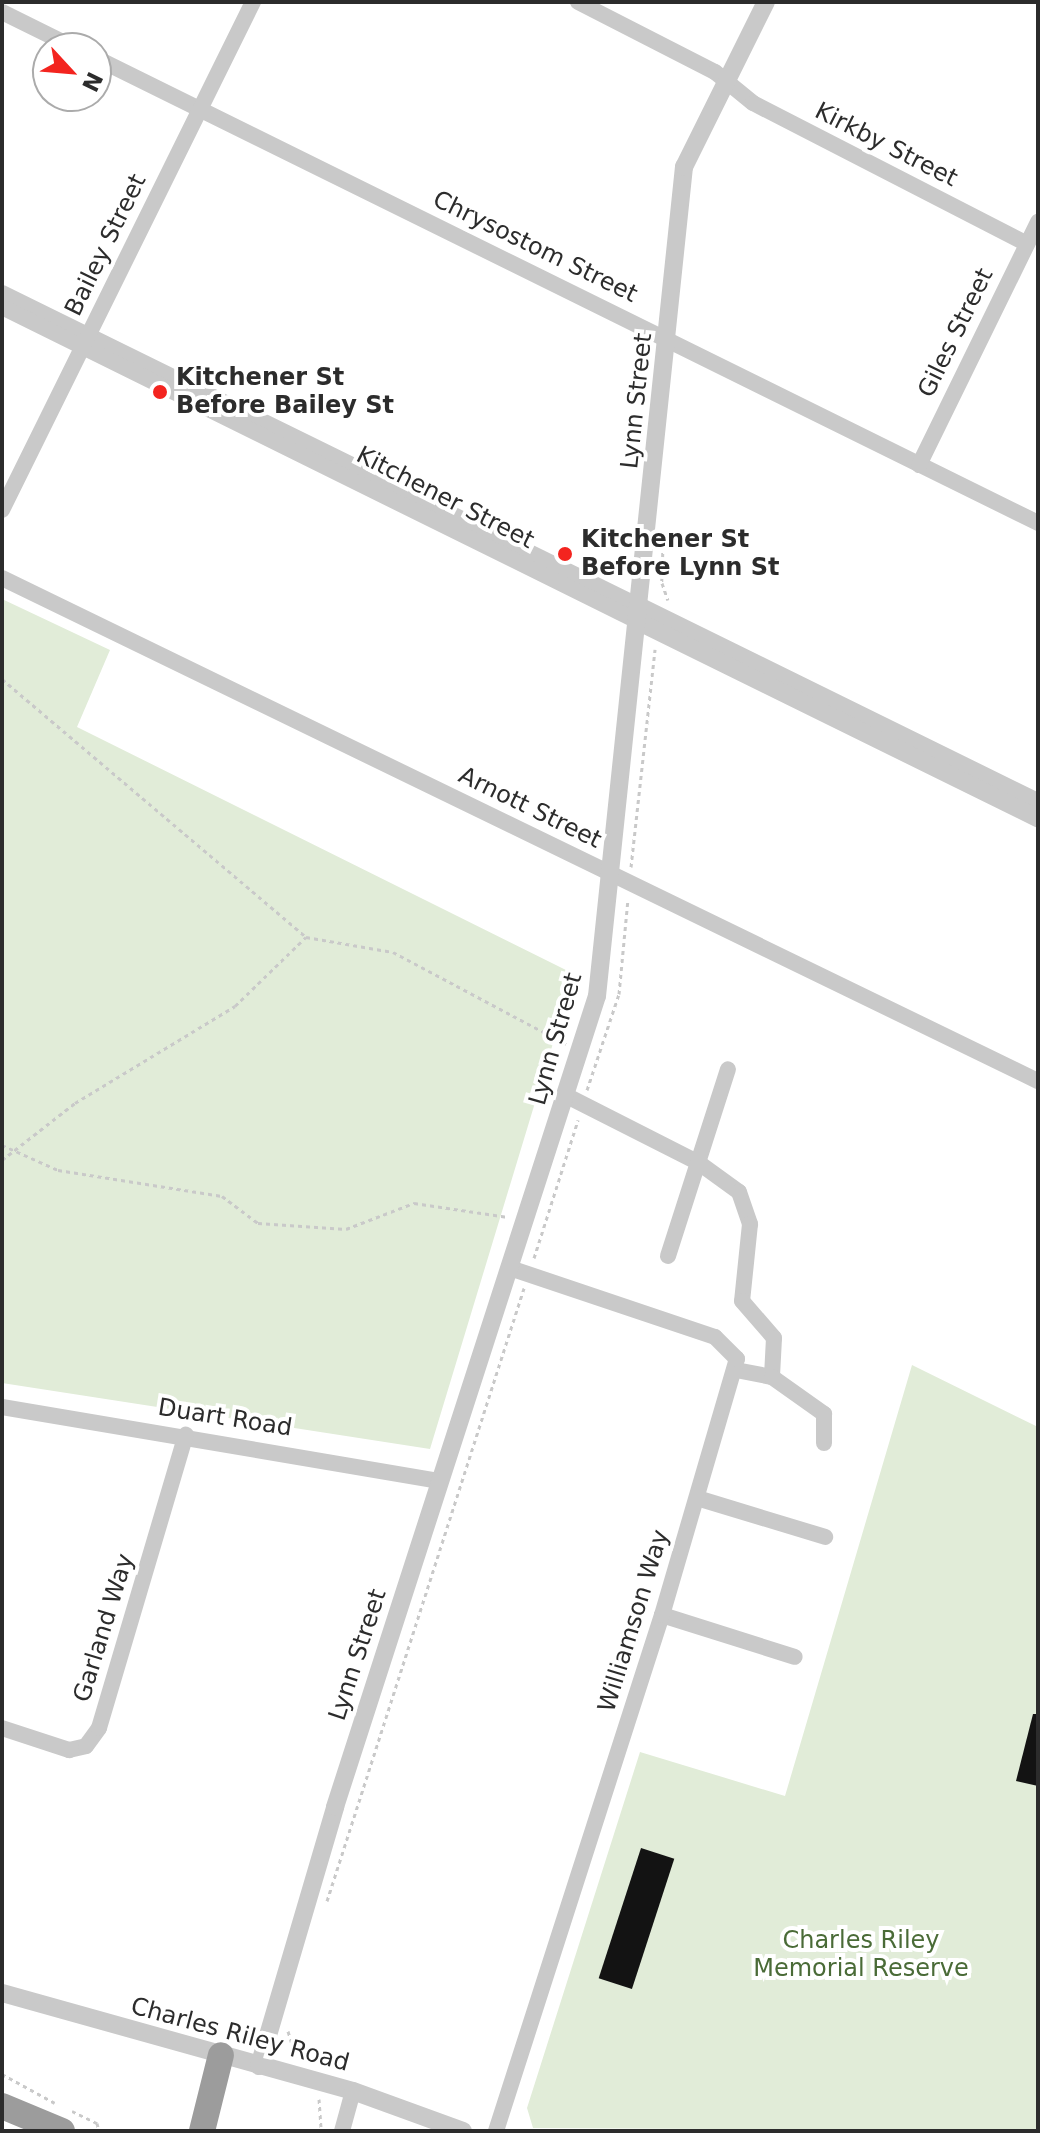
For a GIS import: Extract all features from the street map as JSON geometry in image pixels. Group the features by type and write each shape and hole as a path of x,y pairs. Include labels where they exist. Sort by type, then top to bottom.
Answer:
{"highway":[{"path":"202,2131 221,2055"},
{"path":"2,2106 62,2131"},
{"path":"2,2121 16,2131"}],"street":[{"name":"Bailey Street","path":"2,510 253,2"},
{"name":"Kirkby Street","path":"578,2 727,82 753,103 1027,244"},
{"name":"Lynn Street","path":"259,2066 440,1481 513,1269 597,996 684,167 766,2"},
{"path":"2,12 43,32"},
{"name":"Chrysostom Street","path":"112,66 1038,523"},
{"name":"Giles Street","path":"919,465 1038,222"},
{"name":"Kitchener Street","path":"2,293 86,339 638,613 1038,818"},
{"name":"Kitchener Street","path":"2,307 86,339"},
{"name":"Arnott Street","path":"2,578 1038,1081"},
{"name":"Kitchener Street","path":"638,613 1038,802"},
{"path":"668,1256 728,1069"},
{"path":"565,1095 699,1163 730,1183 746,1206 750,1240 742,1301 774,1338 772,1377"},
{"path":"513,1269 715,1337 733,1350 736,1370 772,1377 824,1414 824,1443"},
{"name":"Williamson Way","path":"496,2131 662,1615 736,1370"},
{"name":"Duart Road","path":"2,1407 186,1435 440,1481"},
{"name":"Garland Way","path":"2,1728 69,1750 86,1746 99,1728 186,1435"},
{"path":"697,1498 825,1537"},
{"path":"662,1615 795,1657"},
{"name":"Charles Riley Road","path":"2,1993 353,2091 463,2131"},
{"path":"342,2131 353,2091"}],"path":[{"path":"663,543 662,583 676,605"},
{"path":"2,679 306,937 393,952 580,1050"},
{"path":"2,1160 75,1103 235,1006 306,937"},
{"path":"2,1145 58,1170 222,1196 258,1223 346,1229 414,1203 526,1219"},
{"path":"2,2074 97,2123 99,2131"}],"green space":[{"path":"2,599 110,650 77,727 574,974 430,1449 2,1383"},
{"name":"Charles Riley Memorial Reserve","path":"912,1365 1038,1427 1038,2131 533,2128 527,2108 640,1752 785,1796"}],"building":[{"path":"1033,1714 1038,1714 1038,1786 1016,1781"},
{"path":"641,1848 674,1859 632,1989 599,1978"}],"place":[{"name":"Kitchener St Before Bailey St","path":"160,392"},
{"name":"Kitchener St Before Lynn St","path":"565,554"}]}
